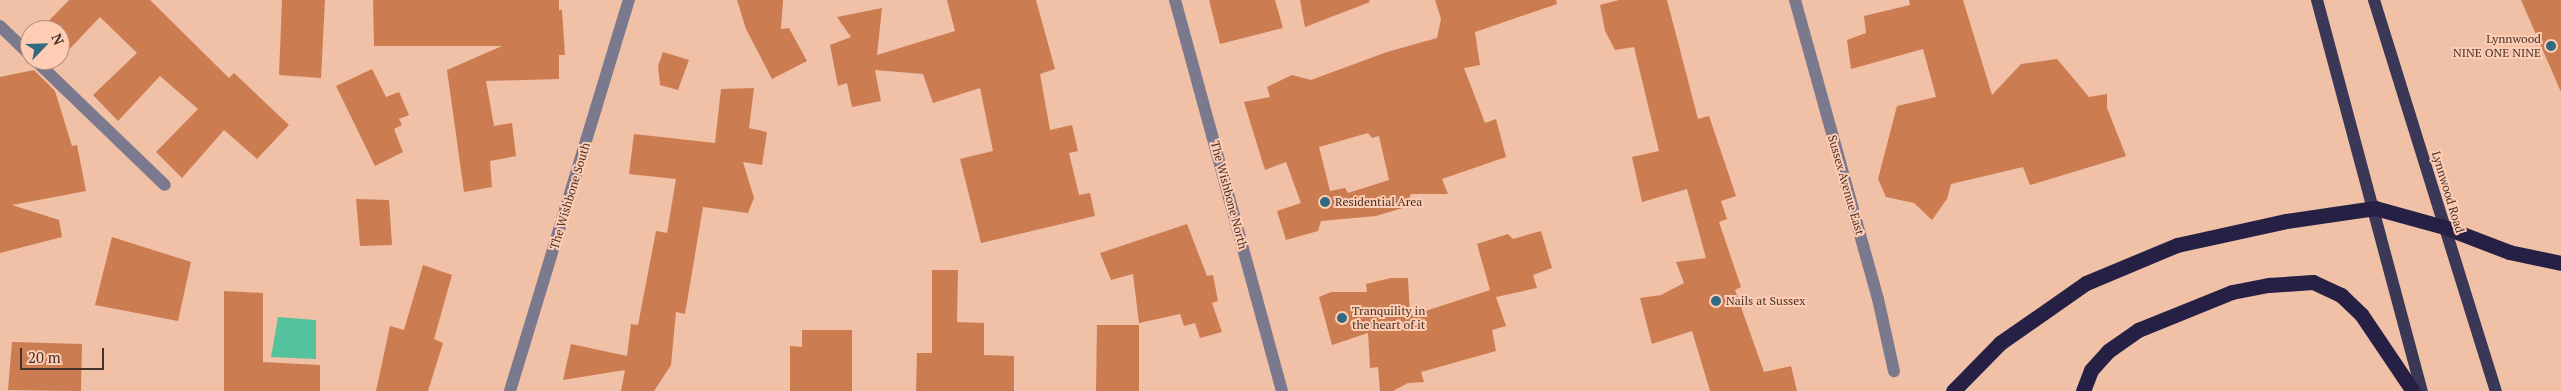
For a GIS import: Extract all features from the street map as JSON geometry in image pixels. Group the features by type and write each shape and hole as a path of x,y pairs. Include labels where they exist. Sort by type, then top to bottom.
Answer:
{"highway":[{"path":"1953,391 2000,343 2052,304 2086,283 2136,259 2177,245 2286,221 2375,208 2444,227 2509,252 2561,263"},
{"path":"2083,391 2091,370 2102,358 2138,330 2232,292 2269,285 2313,282 2341,296 2361,314 2413,391"}],"main road":[{"path":"2317,0 2375,208 2422,391"},
{"name":"Lynnwood Road","path":"2374,0 2496,391"}],"street":[{"name":"The Wishbone South","path":"510,391 629,0"},
{"name":"The Wishbone North","path":"1174,0 1282,391"},
{"name":"Sussex Avenue East","path":"1795,0 1885,324 1894,371"},
{"path":"0,26 20,45"},
{"path":"45,70 165,185"}],"shaded area":[{"path":"278,317 316,320 316,359 271,357"}],"building":[{"path":"69,0 150,0 229,78 234,73 289,125 257,159 224,130 182,178 156,152 198,109 160,76 118,121 93,95 137,53 100,17 70,48 70,20 50,20"},
{"path":"282,0 325,0 321,78 279,75"},
{"path":"373,0 559,0 559,10 562,10 565,55 559,55 559,79 486,81 494,126 512,123 516,156 490,161 492,187 464,192 447,70 502,46 374,46"},
{"path":"737,0 783,0 781,29 789,28 807,61 772,79 746,29"},
{"path":"947,0 1036,0 1055,69 1040,74 1050,130 1072,125 1078,151 1069,153 1079,195 1090,193 1095,216 981,243 960,159 993,151 980,88 933,103 923,74 875,70 881,101 852,107 847,83 838,86 830,45 851,37 837,17 882,8 877,55 955,31"},
{"path":"1209,0 1275,0 1283,28 1220,44"},
{"path":"1300,0 1369,0 1370,2 1305,27"},
{"path":"1435,0 1556,0 1557,4 1475,32 1480,65 1464,68 1485,123 1496,119 1506,157 1442,179 1448,194 1411,194 1406,207 1376,216 1321,221 1318,231 1286,240 1277,211 1301,203 1286,162 1265,170 1244,102 1270,97 1267,87 1292,75 1311,80 1387,52 1437,38 1441,19","holes":["1368,133 1372,138 1379,136 1389,180 1348,193 1345,188 1330,191 1319,147"]},
{"path":"1619,0 1667,0 1698,119 1709,116 1736,196 1721,201 1727,219 1719,222 1741,287 1735,290 1764,372 1791,366 1797,391 1710,391 1692,331 1652,344 1640,298 1661,295 1684,283 1676,262 1706,258 1687,189 1642,202 1632,157 1659,151 1634,47 1615,50 1605,31 1600,5"},
{"path":"1909,0 1963,0 1992,95 2021,64 2057,59 2089,97 2107,94 2107,108 2126,156 2030,185 2023,167 1951,184 1947,199 1932,220 1914,203 1886,197 1878,179 1897,106 1936,97 1923,49 1851,69 1847,40 1866,33 1864,16 1910,5"},
{"name":"Lynnwood NINE ONE NINE","path":"2521,0 2561,0 2561,92"},
{"path":"663,52 689,60 678,90 660,85 658,66"},
{"path":"372,69 386,97 399,92 409,115 399,119 402,125 394,129 403,152 375,166 336,86"},
{"path":"34,70 55,91 72,146 77,145 86,191 12,205 59,220 62,237 0,253 0,77"},
{"path":"754,88 749,128 767,132 762,165 743,162 754,198 748,213 703,207 685,314 676,312 671,365 654,391 621,391 625,370 563,380 571,344 627,356 631,324 638,325 656,231 667,233 676,179 629,174 634,134 715,143 721,89"},
{"path":"356,199 389,200 392,245 360,246"},
{"path":"1187,224 1207,276 1213,275 1218,301 1212,303 1222,332 1200,338 1195,323 1184,326 1180,314 1139,323 1133,274 1111,280 1100,253"},
{"path":"1541,231 1552,268 1533,275 1537,288 1496,297 1506,326 1492,330 1496,351 1421,372 1424,382 1408,383 1393,391 1380,391 1378,367 1370,368 1368,333 1332,345 1319,297 1331,292 1367,292 1366,284 1391,278 1408,278 1410,316 1490,290 1477,244 1508,234 1513,239"},
{"path":"112,237 191,262 178,321 95,305"},
{"path":"423,265 452,275 434,339 443,343 428,391 376,391 390,326 404,330"},
{"path":"932,270 958,270 957,322 984,323 984,355 1014,356 1014,391 916,391 917,353 932,353"},
{"path":"224,291 263,293 263,362 320,365 320,391 224,391"},
{"path":"1097,325 1139,325 1139,391 1096,391"},
{"path":"802,330 852,330 852,391 790,391 790,346 802,347"},
{"path":"12,342 82,344 81,391 8,390"}],"place":[{"name":"Lynnwood NINE ONE NINE","path":"2551,46"},
{"name":"Residential Area","path":"1325,202"},
{"name":"Nails at Sussex","path":"1716,301"},
{"name":"Tranquility in the heart of it","path":"1342,318"}]}
